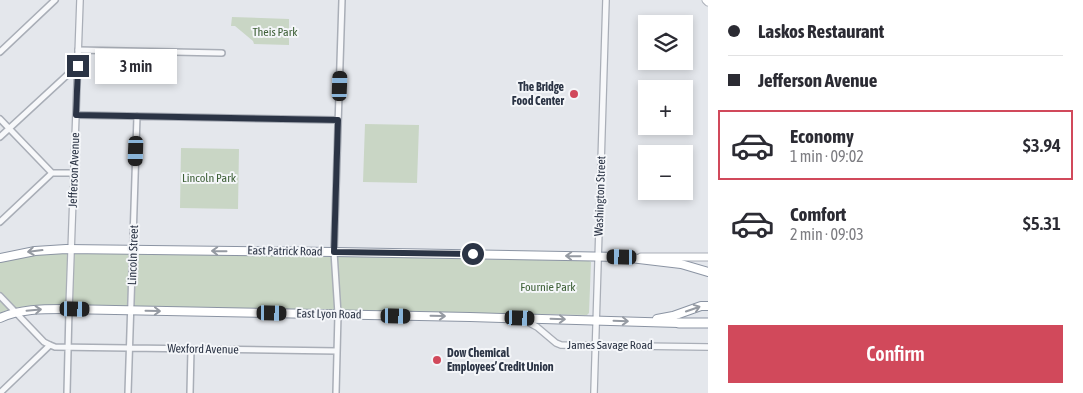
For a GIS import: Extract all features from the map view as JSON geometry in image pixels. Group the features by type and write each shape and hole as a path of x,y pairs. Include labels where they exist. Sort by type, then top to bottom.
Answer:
{"highway":[{"name":"East Patrick Road","path":"0,258 35,251 71,249 622,257"},
{"path":"622,257 674,262 708,272"},
{"path":"645,322 708,306"},
{"name":"East Lyon Road","path":"0,318 16,312 31,310 69,309 679,323"},
{"path":"679,323 708,323"}],"main road":[{"name":"East Patrick Road","path":"622,257 708,257"}],"street":[{"path":"0,52 55,0"},
{"name":"Jefferson Avenue","path":"69,309 80,0"},
{"path":"336,393 338,314 334,252 342,0"},
{"name":"Washington Street","path":"594,393 606,0"},
{"path":"78,50 222,53"},
{"path":"0,137 78,66"},
{"path":"76,115 338,120"},
{"name":"Lincoln Street","path":"128,393 137,116"},
{"path":"0,119 52,173"},
{"path":"0,222 52,173 74,173"},
{"path":"0,296 50,346 0,393"},
{"path":"67,393 69,309"},
{"name":"James Savage Road","path":"520,318 537,327 556,343 562,345 708,347"},
{"name":"Wexford Avenue","path":"50,346 337,351"},
{"path":"190,393 191,349"}],"green space":[{"name":"Theis Park","path":"232,17 289,19 289,45 254,44 235,26 231,26"},
{"path":"365,124 419,125 417,183 363,182"},
{"name":"Lincoln Park","path":"181,148 239,149 238,209 180,208"},
{"name":"Fournie Park","path":"63,252 589,261 591,262 589,313 587,315 35,305 0,313 0,262 27,256"}],"place":[{"name":"The Bridge Food Center","path":"574,94"},
{"name":"Dow Chemical Employees’ Credit Union","path":"437,360"}],"route":[{"path":"78,66 76,115 338,120 334,252 473,254"}]}
